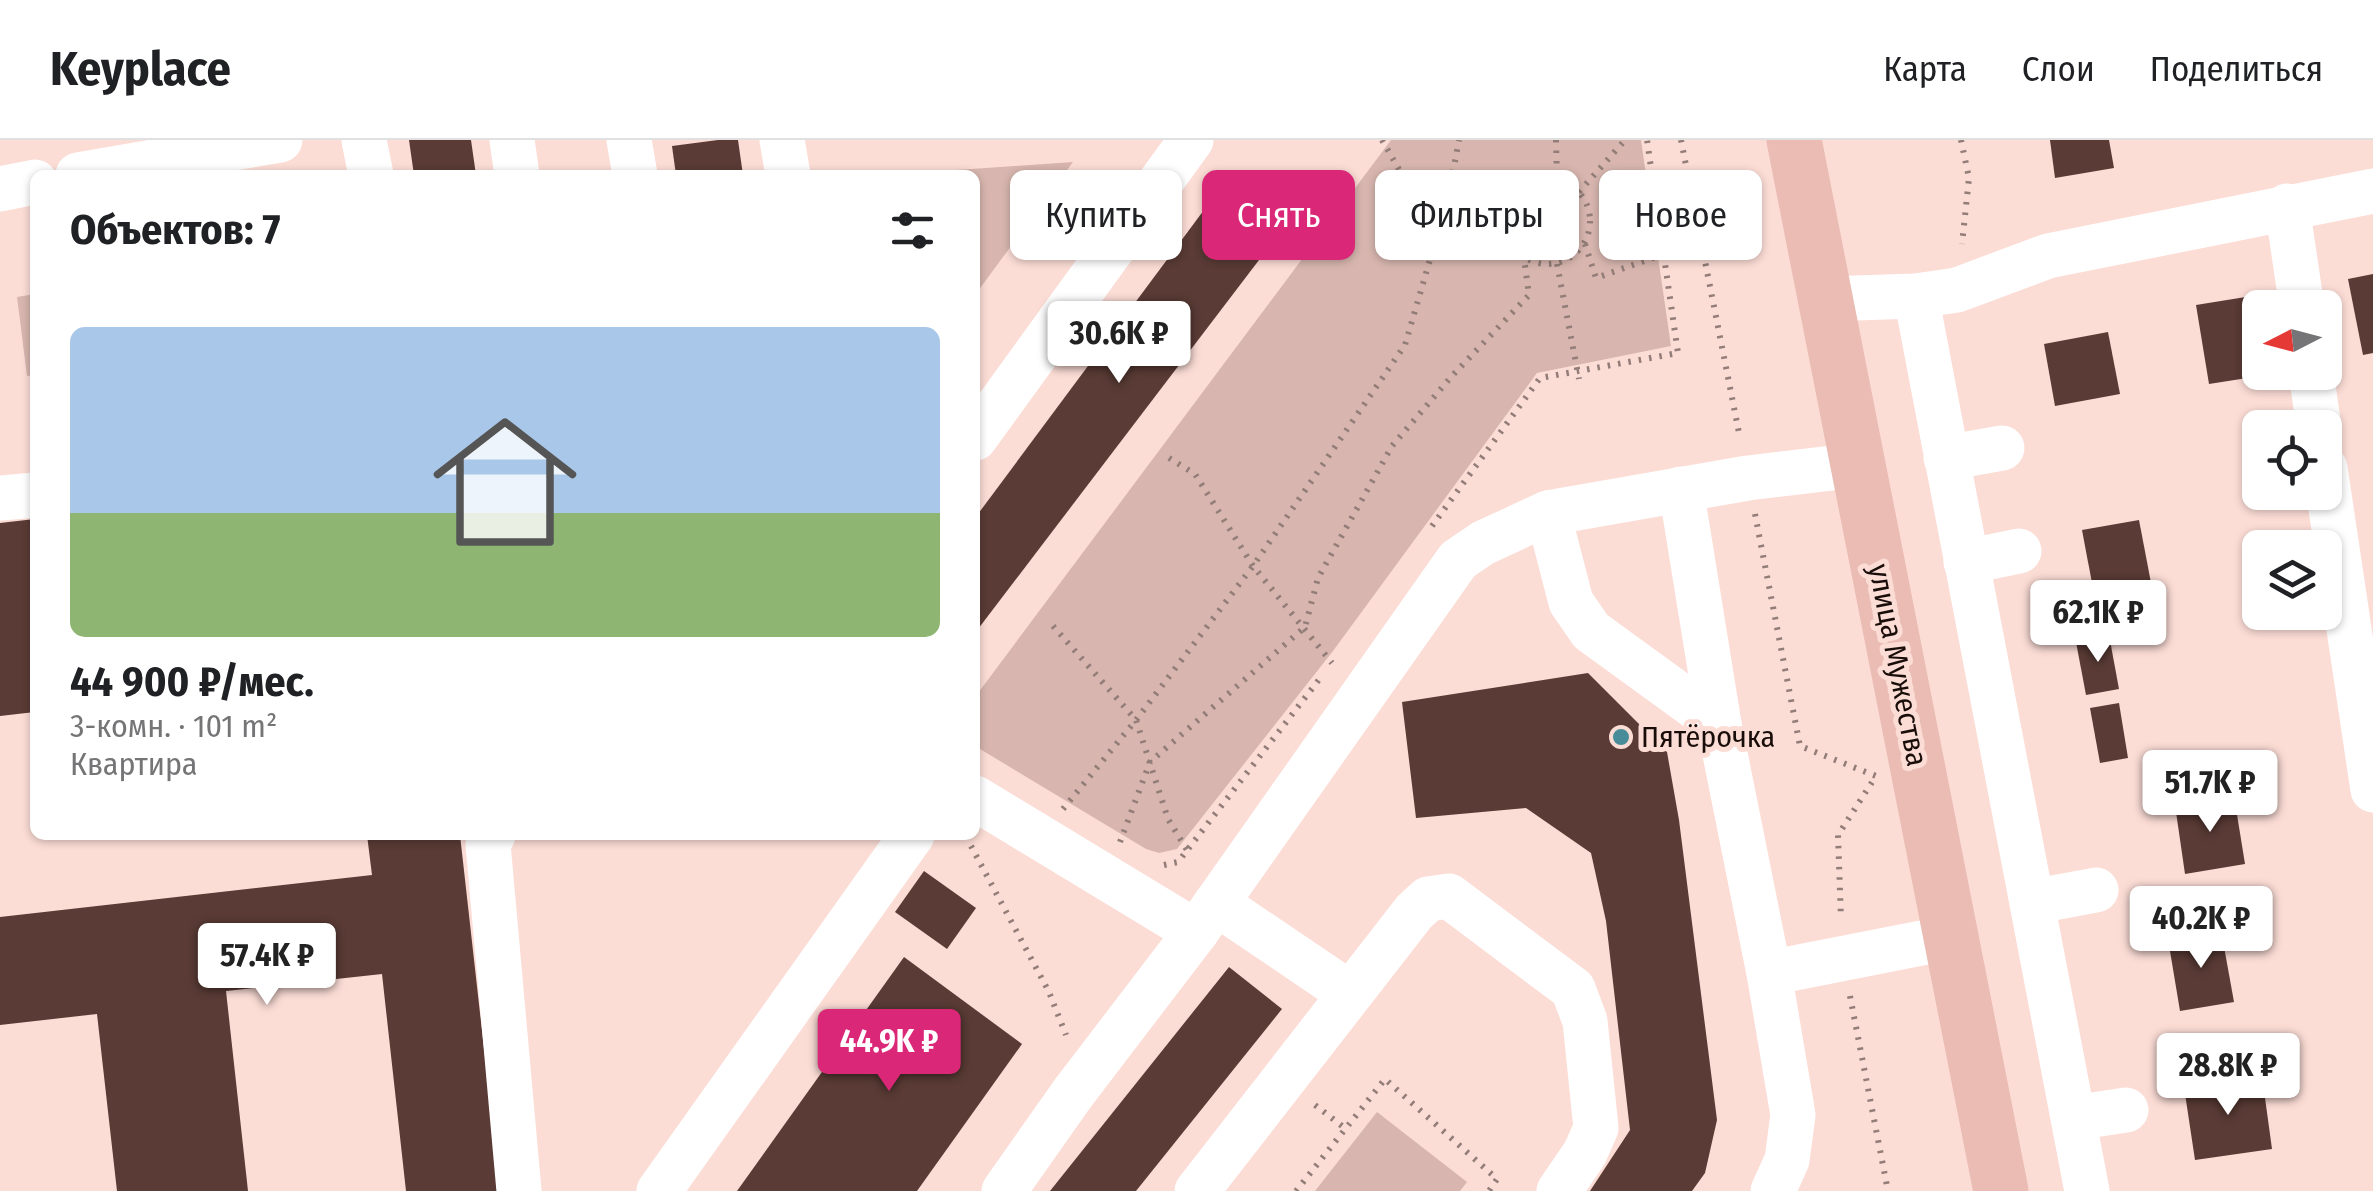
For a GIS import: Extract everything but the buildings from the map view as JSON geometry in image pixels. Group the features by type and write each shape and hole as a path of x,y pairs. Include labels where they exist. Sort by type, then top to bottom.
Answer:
{"main road":[{"name":"улица Мужества","path":"1794,140 2001,1191"}],"street":[{"path":"107,170 280,140"},
{"path":"364,140 370,170"},
{"path":"512,140 516,170"},
{"path":"629,140 633,170"},
{"path":"782,140 787,170"},
{"path":"980,431 1191,140"},
{"path":"0,188 30,183"},
{"path":"1825,299 1916,296 1957,290 2048,256 2373,190"},
{"path":"2287,206 2299,290"},
{"path":"1916,296 2087,1191"},
{"path":"1946,458 2002,448"},
{"path":"1004,1191 1206,918 1458,560 1483,543 1548,513 1748,478 1858,465"},
{"path":"1681,489 1719,724 1793,1115 1787,1160 1773,1191"},
{"path":"0,498 30,495"},
{"path":"2331,510 2373,790"},
{"path":"1548,513 1571,602 1591,632 1719,724"},
{"path":"1966,562 2019,551"},
{"path":"980,822 1206,918 1349,993"},
{"path":"490,840 519,1191"},
{"path":"659,1191 908,840"},
{"path":"2032,902 2096,890"},
{"path":"1197,1191 1414,912 1428,899 1449,896 1574,990 1585,1021 1596,1128 1585,1154 1560,1191"},
{"path":"1769,973 1952,937"},
{"path":"2073,1118 2126,1110"}],"path":[{"path":"1453,170 1458,140"},
{"path":"1556,140 1556,170"},
{"path":"1528,260 1557,264 1578,252 1585,242 1590,216 1579,192 1625,140"},
{"path":"1647,140 1651,170"},
{"path":"1681,140 1687,170"},
{"path":"1385,142 1400,170"},
{"path":"1585,242 1596,278 1647,260"},
{"path":"1062,810 1253,566 1405,345 1430,260"},
{"path":"1119,846 1150,762 1306,627 1318,578 1392,446 1529,295 1524,260"},
{"path":"1424,536 1540,378 1678,352 1665,260"},
{"path":"1703,260 1800,746 1876,776 1838,835 1843,959 1888,1191"},
{"path":"1557,264 1580,380"},
{"path":"1170,458 1195,474 1253,566 1332,662"},
{"path":"1053,626 1136,720 1168,820 1187,850"},
{"path":"1160,867 1178,862 1344,647"},
{"path":"1048,801 1076,819"},
{"path":"1104,837 1132,853"},
{"path":"980,838 1070,1044 1073,1093"},
{"path":"1296,1191 1385,1079 1498,1179 1489,1191"}],"shaded area":[{"path":"1391,140 1641,140 1645,170 1599,170 1599,260 1658,260 1671,346 1537,373 1333,651 1177,849 1159,853 1146,849 980,749 980,690 1301,260 1355,260 1355,188"},
{"path":"1073,162 1067,170 1010,170 1010,248 980,288 980,170 957,170"},
{"path":"30,295 30,376 27,376 17,297"},
{"path":"1377,1112 1467,1182 1460,1191 1315,1191"}],"place":[{"name":"Пятёрочка","path":"1621,737"}]}
